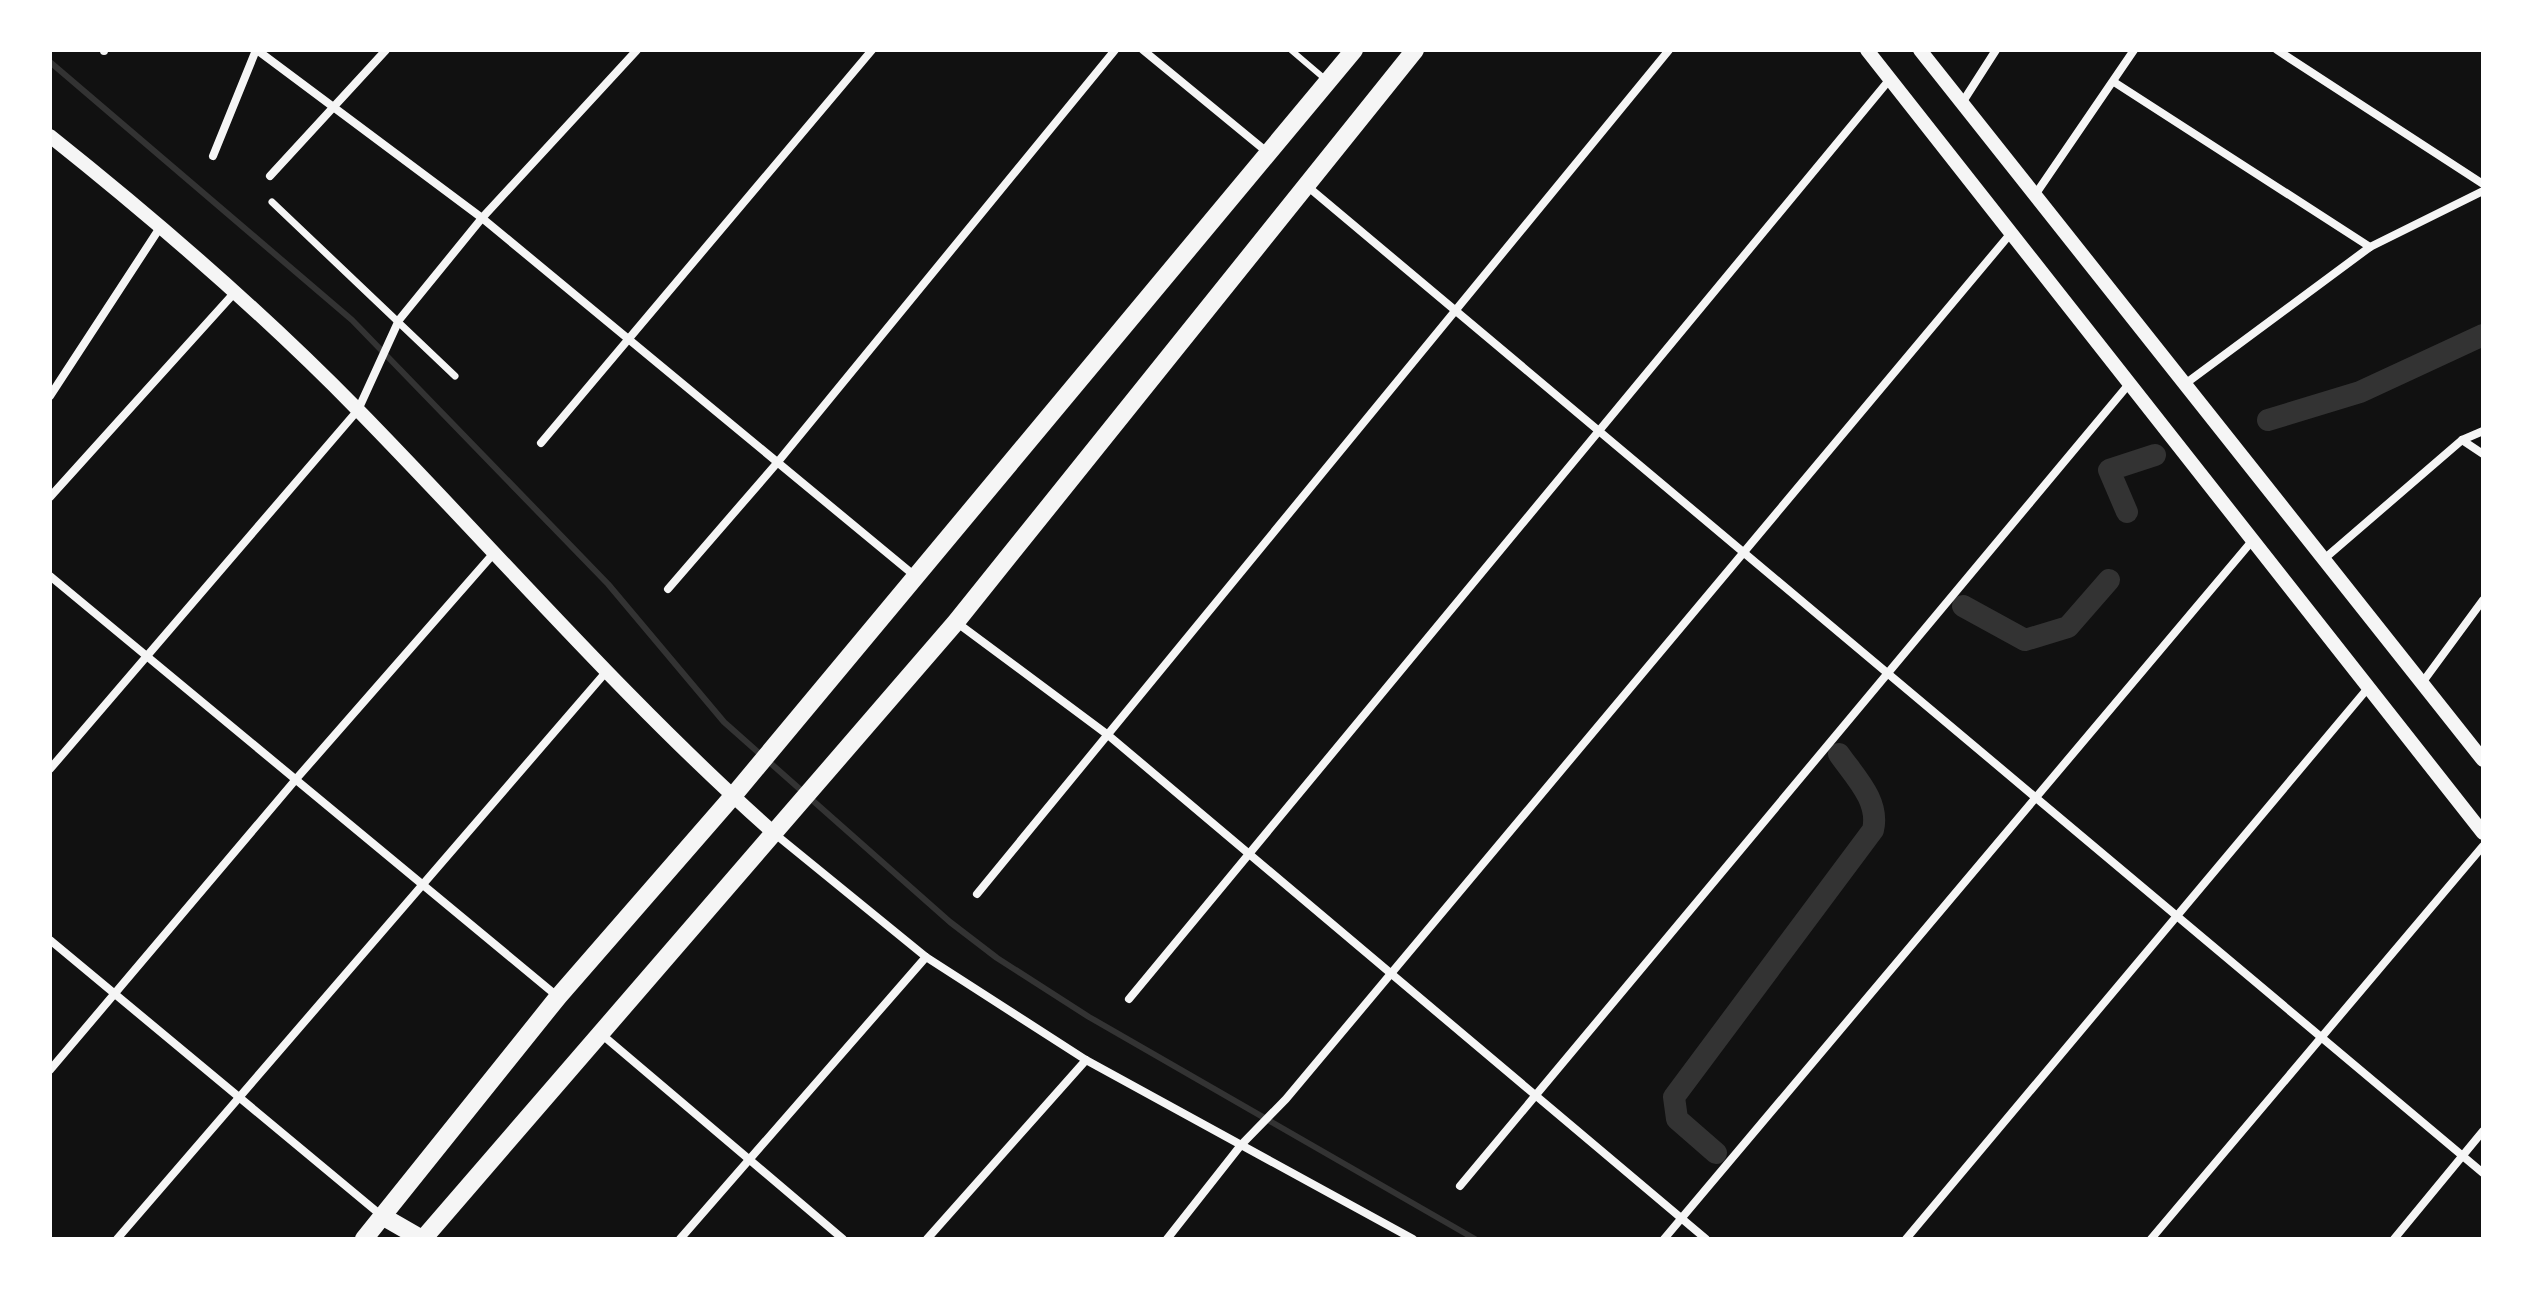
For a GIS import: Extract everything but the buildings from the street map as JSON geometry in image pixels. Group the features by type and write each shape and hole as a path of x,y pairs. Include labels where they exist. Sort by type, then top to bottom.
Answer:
{"main road":[{"path":"364,1239 558,997 733,796 1354,50"},
{"path":"382,1216 422,1239 827,775 956,622 1415,50"}],"street":[{"path":"213,156 256,50 334,104 482,218 916,577"},
{"path":"270,176 386,50"},
{"path":"50,769 358,410 399,320 482,218 637,50"},
{"path":"541,443 872,50"},
{"path":"668,589 777,463 1115,50"},
{"path":"1143,50 1268,152"},
{"path":"977,894 1669,50"},
{"path":"1867,50 2483,833"},
{"path":"1920,50 2483,760"},
{"path":"1962,103 1996,50"},
{"path":"2035,195 2134,50"},
{"path":"2277,50 2483,184"},
{"path":"1129,999 1249,858 1890,79"},
{"path":"2114,82 2370,247"},
{"path":"50,136 162,225 236,291 358,410 606,672 733,796 926,957 1086,1060 1245,1142 1413,1239"},
{"path":"1305,185 1890,671 2176,918 2483,1173"},
{"path":"2185,384 2370,247 2483,191"},
{"path":"272,202 455,376"},
{"path":"50,396 162,225"},
{"path":"1167,1239 1245,1142 1286,1099 2011,233"},
{"path":"50,497 236,291"},
{"path":"1460,1186 2129,384"},
{"path":"2324,559 2462,440 2483,431"},
{"path":"2462,440 2483,454"},
{"path":"1664,1239 2252,541"},
{"path":"50,1070 297,778 494,553"},
{"path":"50,576 558,997"},
{"path":"2422,683 2483,600"},
{"path":"956,622 1108,735 1249,858 1706,1239"},
{"path":"117,1239 606,672"},
{"path":"1906,1239 2368,688"},
{"path":"2151,1239 2483,846"},
{"path":"50,940 382,1216"},
{"path":"680,1239 747,1158 926,957"},
{"path":"600,1033 843,1239"},
{"path":"927,1239 1086,1060"},
{"path":"2394,1239 2483,1131"}],"lane":[{"path":"1291,50 1328,81"}],"waterway":[{"path":"50,62 352,320 608,584 724,722 950,922 997,958 1089,1017 1475,1239"},
{"path":"2268,420 2360,392 2483,335"},
{"path":"2127,512 2109,470 2155,455"},
{"path":"1963,606 2025,640 2068,627 2109,580"},
{"path":"1716,1153 1677,1119 1674,1097 1873,830 1870,799 1839,754"}]}
